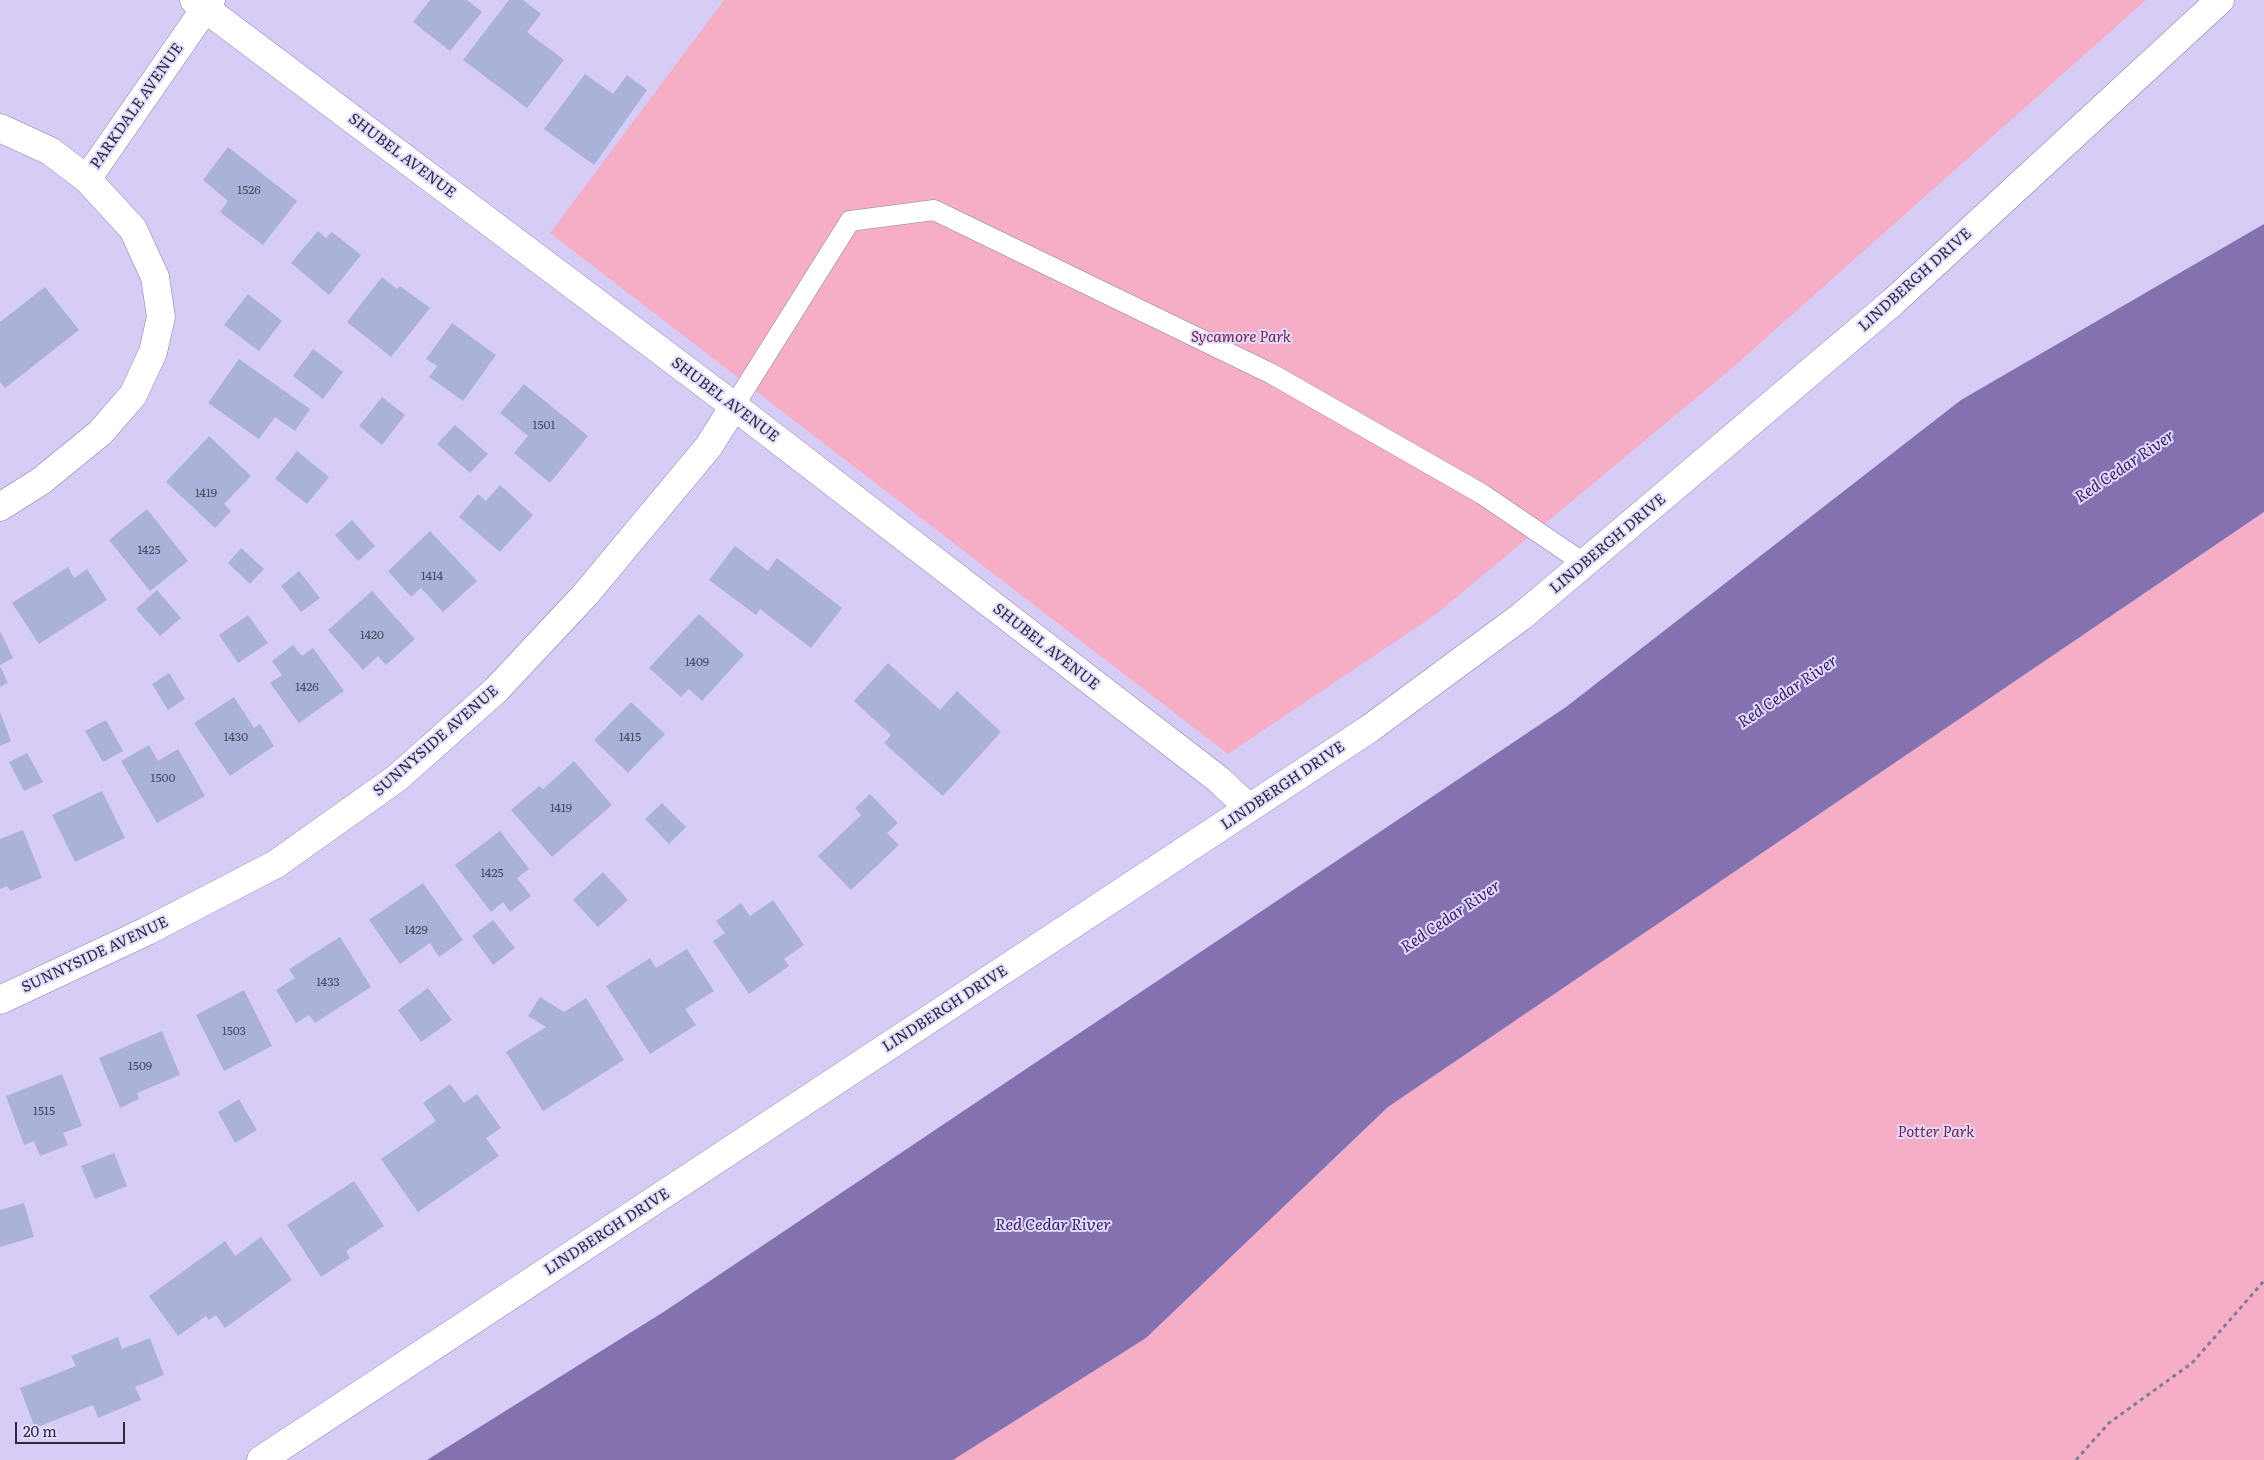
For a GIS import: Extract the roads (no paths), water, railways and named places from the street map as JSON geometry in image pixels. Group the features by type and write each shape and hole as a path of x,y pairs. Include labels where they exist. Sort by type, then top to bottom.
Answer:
{"street":[{"name":"LINDBERGH DRIVE","path":"261,1460 1369,730 1522,616 1894,301 2220,0"},
{"name":"PARKDALE AVENUE","path":"0,128 50,151 86,179 203,3"},
{"name":"SHUBEL AVENUE","path":"203,3 734,406 1218,779 1249,808"},
{"path":"0,508 41,481 100,433 133,395 153,352 161,317 155,277 133,230 86,179"},
{"name":"SUNNYSIDE AVENUE","path":"0,1000 147,931 276,864 397,778 496,690 585,595 709,446 734,406"}],"lane":[{"path":"734,406 850,221 934,210 1272,374 1482,494 1585,564"}],"water":[{"name":"Red Cedar River","path":"2264,224 2264,512 1388,1107 1146,1338 953,1460 427,1460 665,1311 1566,707 1961,400"}],"park label":[{"name":"Sycamore Park","path":"1241,338"},
{"name":"Potter Park","path":"1936,1133"}]}
